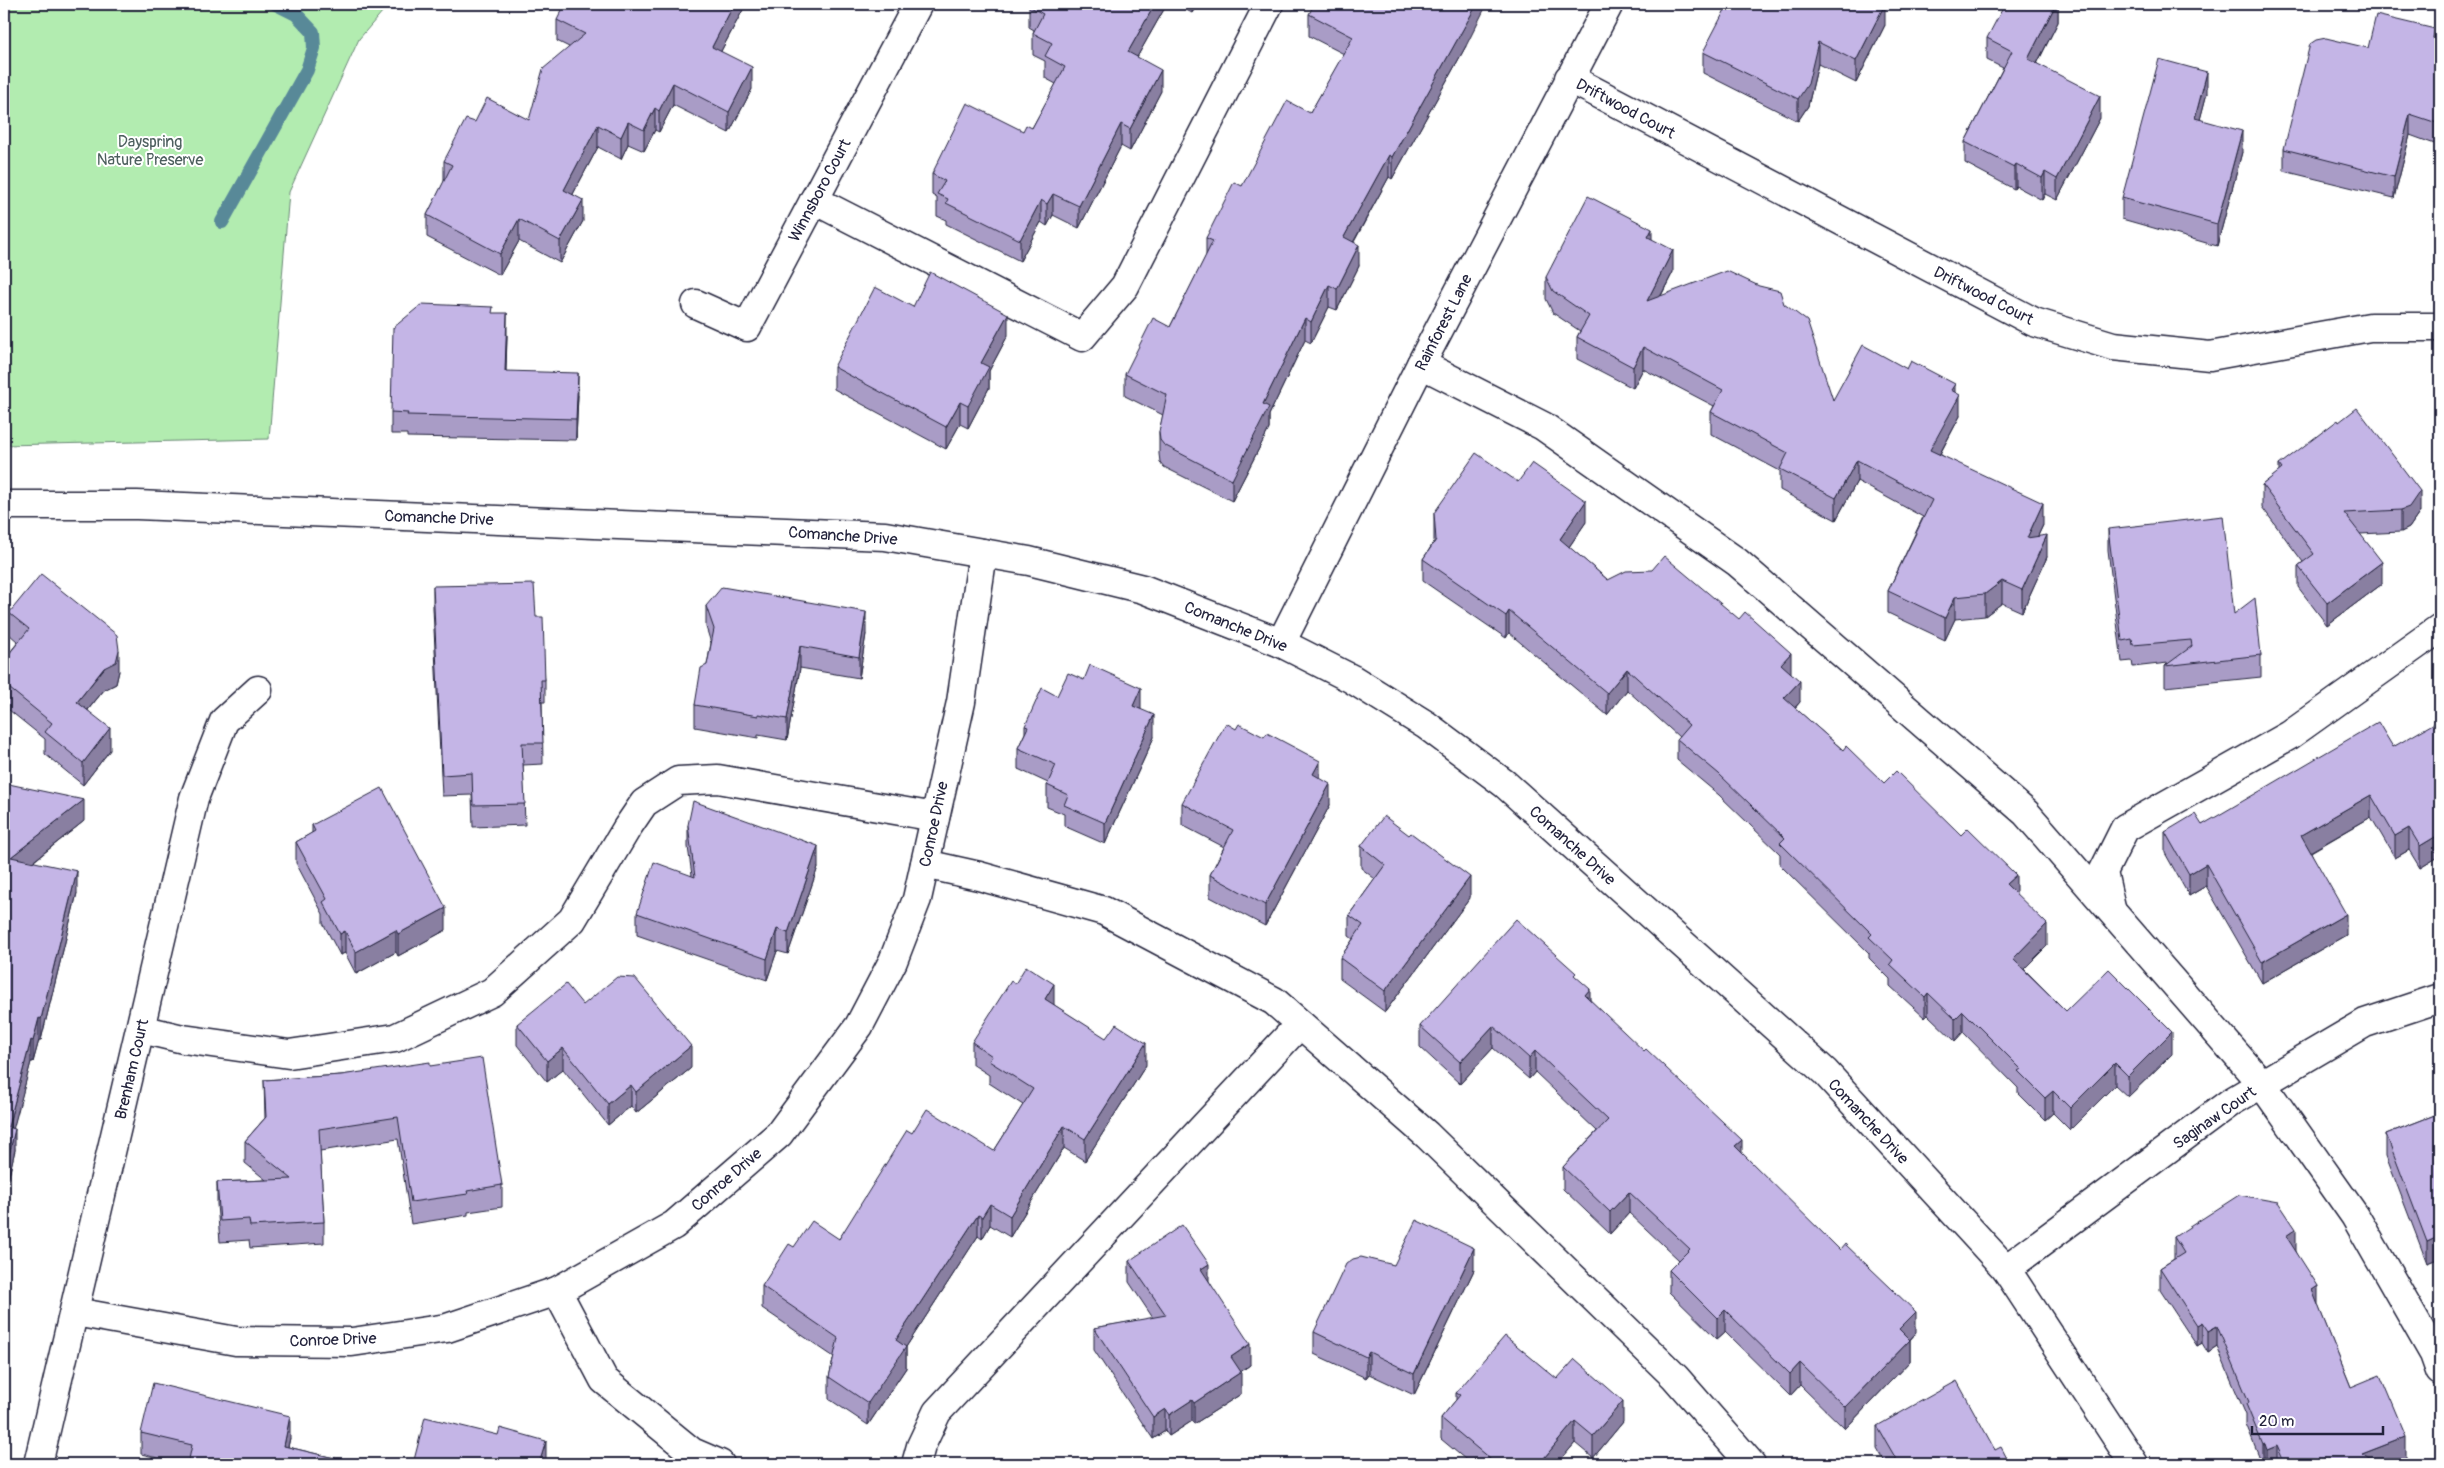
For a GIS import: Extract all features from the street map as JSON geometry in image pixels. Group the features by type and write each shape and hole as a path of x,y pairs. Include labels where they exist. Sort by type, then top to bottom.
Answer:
{"street":[{"name":"Winnsboro Court","path":"696,304 747,327 918,4"},
{"path":"814,200 1082,337 1125,286 1269,4"},
{"name":"Rainforest Lane","path":"1281,643 1421,364 1609,4"},
{"name":"Driftwood Court","path":"1569,78 2034,322 2113,346 2210,356 2370,327 2440,327"},
{"path":"1421,364 1543,426 1737,562 2026,813 2262,1084 2355,1216 2434,1354 2440,1371"},
{"name":"Comanche Drive","path":"4,505 137,505 885,536 1029,561 1143,590 1281,643 1352,679 1426,725 1505,784 1825,1072 2006,1269 2134,1464"},
{"name":"Conroe Drive","path":"75,1312 236,1341 352,1342 447,1328 557,1291 674,1225 778,1134 863,1018 893,961 917,899 961,702 983,553"},
{"path":"2112,912 2103,872 2125,828 2290,735 2440,628"},
{"name":"Brenham Court","path":"38,1464 194,798 224,721 258,690"},
{"path":"141,1029 183,1039 289,1054 395,1038 492,992 572,920 644,803 678,782 718,779 935,817"},
{"path":"925,864 979,876 1104,911 1274,1001 1428,1135 1668,1370 1751,1464"},
{"name":"Saginaw Court","path":"2006,1269 2231,1102 2365,1023 2440,998"},
{"path":"916,1464 921,1446 937,1412 1300,1024"},
{"path":"557,1291 604,1380 692,1452 720,1464"}],"green space":[{"name":"Dayspring Nature Preserve","path":"4,4 389,4 359,39 289,192 269,439 4,445"}],"building":[{"path":"565,4 734,4 712,47 752,67 729,112 673,83 659,111 655,108 644,130 628,122 621,137 598,125 564,190 583,200 560,241 519,219 500,254 427,215 452,165 444,161 466,119 475,122 487,98 529,120 543,69 585,34 557,20"},
{"path":"1030,4 1155,4 1128,52 1161,70 1130,129 1121,124 1079,206 1053,194 1047,204 1041,200 1020,240 946,203 948,199 937,194 945,181 932,174 967,103 1023,131 1026,125 1032,128 1065,67 1045,56 1052,43 1033,33 1043,14 1029,6"},
{"path":"1314,4 1477,4 1392,157 1389,155 1344,237 1359,245 1337,289 1329,285 1311,322 1305,318 1263,404 1269,407 1232,480 1164,445 1160,440 1159,432 1167,395 1125,374 1153,318 1170,327 1213,241 1206,238 1234,182 1242,186 1287,101 1310,113 1353,37 1309,14"},
{"path":"1728,4 1885,4 1856,61 1818,42 1808,84 1798,99 1703,52"},
{"path":"2005,4 2056,4 2028,59 2100,96 2057,179 2045,172 2042,178 2016,164 2014,167 1965,142 2012,51 1987,38"},
{"path":"2376,15 2435,29 2433,38 2440,39 2440,124 2410,114 2394,177 2284,149 2310,44 2316,40 2326,38 2368,48"},
{"path":"2159,59 2207,72 2195,118 2242,131 2217,224 2122,198"},
{"path":"1588,196 1652,229 1648,237 1673,250 1647,301 1727,271 1759,286 1780,291 1784,304 1807,321 1833,400 1863,345 1907,369 1911,361 1955,384 1951,390 1960,395 1930,450 2043,503 2027,538 2047,535 2022,590 2002,581 1985,594 1955,597 1945,618 1888,591 1932,500 1857,460 1836,498 1780,469 1788,453 1711,412 1723,390 1643,347 1633,367 1577,337 1589,316 1553,291 1546,277"},
{"path":"930,272 1008,314 981,363 989,367 968,406 960,402 946,427 834,367 875,287 913,307"},
{"path":"422,304 493,307 492,313 507,313 505,371 578,373 576,419 407,415 408,413 391,412 393,328"},
{"path":"2357,408 2420,491 2409,507 2401,510 2344,513 2382,562 2327,603 2298,566 2314,554 2262,485 2282,469 2279,465 2338,420 2339,422"},
{"path":"1476,453 1518,482 1532,463 1586,501 1560,539 1608,580 1626,571 1652,570 1664,556 1739,619 1745,612 1791,653 1781,664 1800,681 1784,698 1843,750 1846,746 1884,783 1896,771 1961,835 1968,828 2016,875 2006,884 2047,924 2013,959 2066,1011 2109,969 2172,1032 2128,1076 2115,1063 2070,1108 2053,1091 2045,1098 2018,1071 2021,1069 1963,1011 1955,1019 1928,993 1925,997 1890,964 1893,960 1869,937 1872,934 1780,843 1785,838 1719,774 1677,739 1689,725 1627,669 1607,693 1509,611 1506,616 1423,559 1436,540 1434,513"},
{"path":"2223,516 2234,614 2255,598 2261,655 2165,666 2192,646 2191,640 2133,645 2132,639 2122,641 2108,529"},
{"path":"41,574 117,635 119,650 116,662 104,668 77,702 110,728 83,763 45,732 52,723 4,684 4,660 29,629 9,613"},
{"path":"534,584 536,617 543,617 545,680 541,680 543,743 522,743 525,804 473,805 472,773 442,775 433,586"},
{"path":"722,587 866,612 859,657 800,646 787,719 695,705 701,668 707,665 714,629 706,606"},
{"path":"1090,665 1141,688 1133,706 1154,715 1105,823 1064,805 1068,795 1047,785 1056,765 1018,748 1028,727 1025,726 1042,688 1057,696 1068,673 1084,680"},
{"path":"2438,721 2440,725 2440,834 2420,846 2409,828 2395,836 2371,795 2301,835 2346,914 2262,962 2206,864 2189,874 2165,832 2195,814 2202,825 2378,722 2393,747"},
{"path":"1226,723 1236,729 1239,724 1264,737 1267,733 1320,761 1313,774 1330,784 1265,905 1210,875 1233,830 1182,803"},
{"path":"4,783 84,800 11,857 77,871 41,1019 39,1018 33,1041 31,1040 8,1127 15,1129 4,1176"},
{"path":"382,788 446,908 398,934 396,930 356,952 345,931 340,934 323,902 327,899 296,842 315,831 312,825"},
{"path":"693,801 818,846 788,933 777,929 767,959 637,913 654,862 695,877 688,825"},
{"path":"1384,816 1409,835 1411,833 1470,877 1385,991 1340,958 1363,925 1349,915 1385,865 1361,846"},
{"path":"1516,919 1576,973 1574,975 1590,989 1585,995 1644,1051 1646,1049 1742,1140 1735,1146 1840,1250 1845,1244 1916,1312 1899,1329 1910,1340 1845,1407 1800,1363 1790,1374 1725,1310 1717,1318 1669,1270 1690,1249 1629,1192 1610,1212 1563,1167 1608,1120 1535,1051 1529,1058 1493,1026 1460,1062 1420,1026"},
{"path":"1026,966 1054,984 1045,999 1106,1038 1116,1024 1146,1043 1085,1139 1064,1126 1010,1216 990,1204 982,1217 978,1215 896,1340 906,1347 868,1403 829,1377 838,1338 762,1286 789,1244 794,1247 812,1221 839,1239 907,1130 912,1133 927,1109 994,1151 1033,1089 989,1061 992,1056 972,1042 1011,981 1015,984"},
{"path":"617,977 635,978 691,1046 636,1092 631,1085 608,1104 563,1048 547,1061 517,1024 566,984 583,1005"},
{"path":"482,1058 502,1185 467,1191 468,1194 411,1202 398,1117 319,1129 324,1222 250,1226 249,1219 220,1221 217,1182 292,1179 245,1141 266,1117 264,1080 341,1075 430,1062 430,1066"},
{"path":"2440,1113 2440,1236 2427,1242 2386,1134"},
{"path":"2239,1195 2278,1202 2296,1229 2286,1236 2318,1286 2312,1290 2351,1387 2380,1375 2406,1437 2362,1454 2376,1464 2285,1464 2277,1446 2267,1450 2265,1444 2263,1445 2246,1404 2249,1402 2217,1326 2208,1331 2202,1322 2197,1325 2160,1268 2184,1253 2174,1237"},
{"path":"1416,1220 1474,1248 1414,1374 1369,1352 1366,1357 1314,1332 1346,1264 1353,1259 1361,1257 1394,1265"},
{"path":"1182,1225 1209,1264 1201,1269 1250,1344 1231,1357 1241,1372 1194,1403 1192,1400 1169,1415 1165,1409 1153,1417 1094,1328 1166,1315 1129,1261"},
{"path":"1505,1336 1557,1379 1575,1359 1623,1401 1593,1436 1575,1421 1539,1464 1496,1464 1441,1418 1460,1395 1456,1393"},
{"path":"1957,1381 1995,1450 2001,1447 2010,1464 1899,1464 1877,1426"},
{"path":"153,1383 290,1416 284,1446 359,1464 188,1464 192,1445 141,1433"},
{"path":"425,1417 498,1435 500,1428 546,1441 539,1464 413,1464"}],"waterway":[{"path":"222,222 307,70 314,48 313,32 296,14 276,4"}]}
